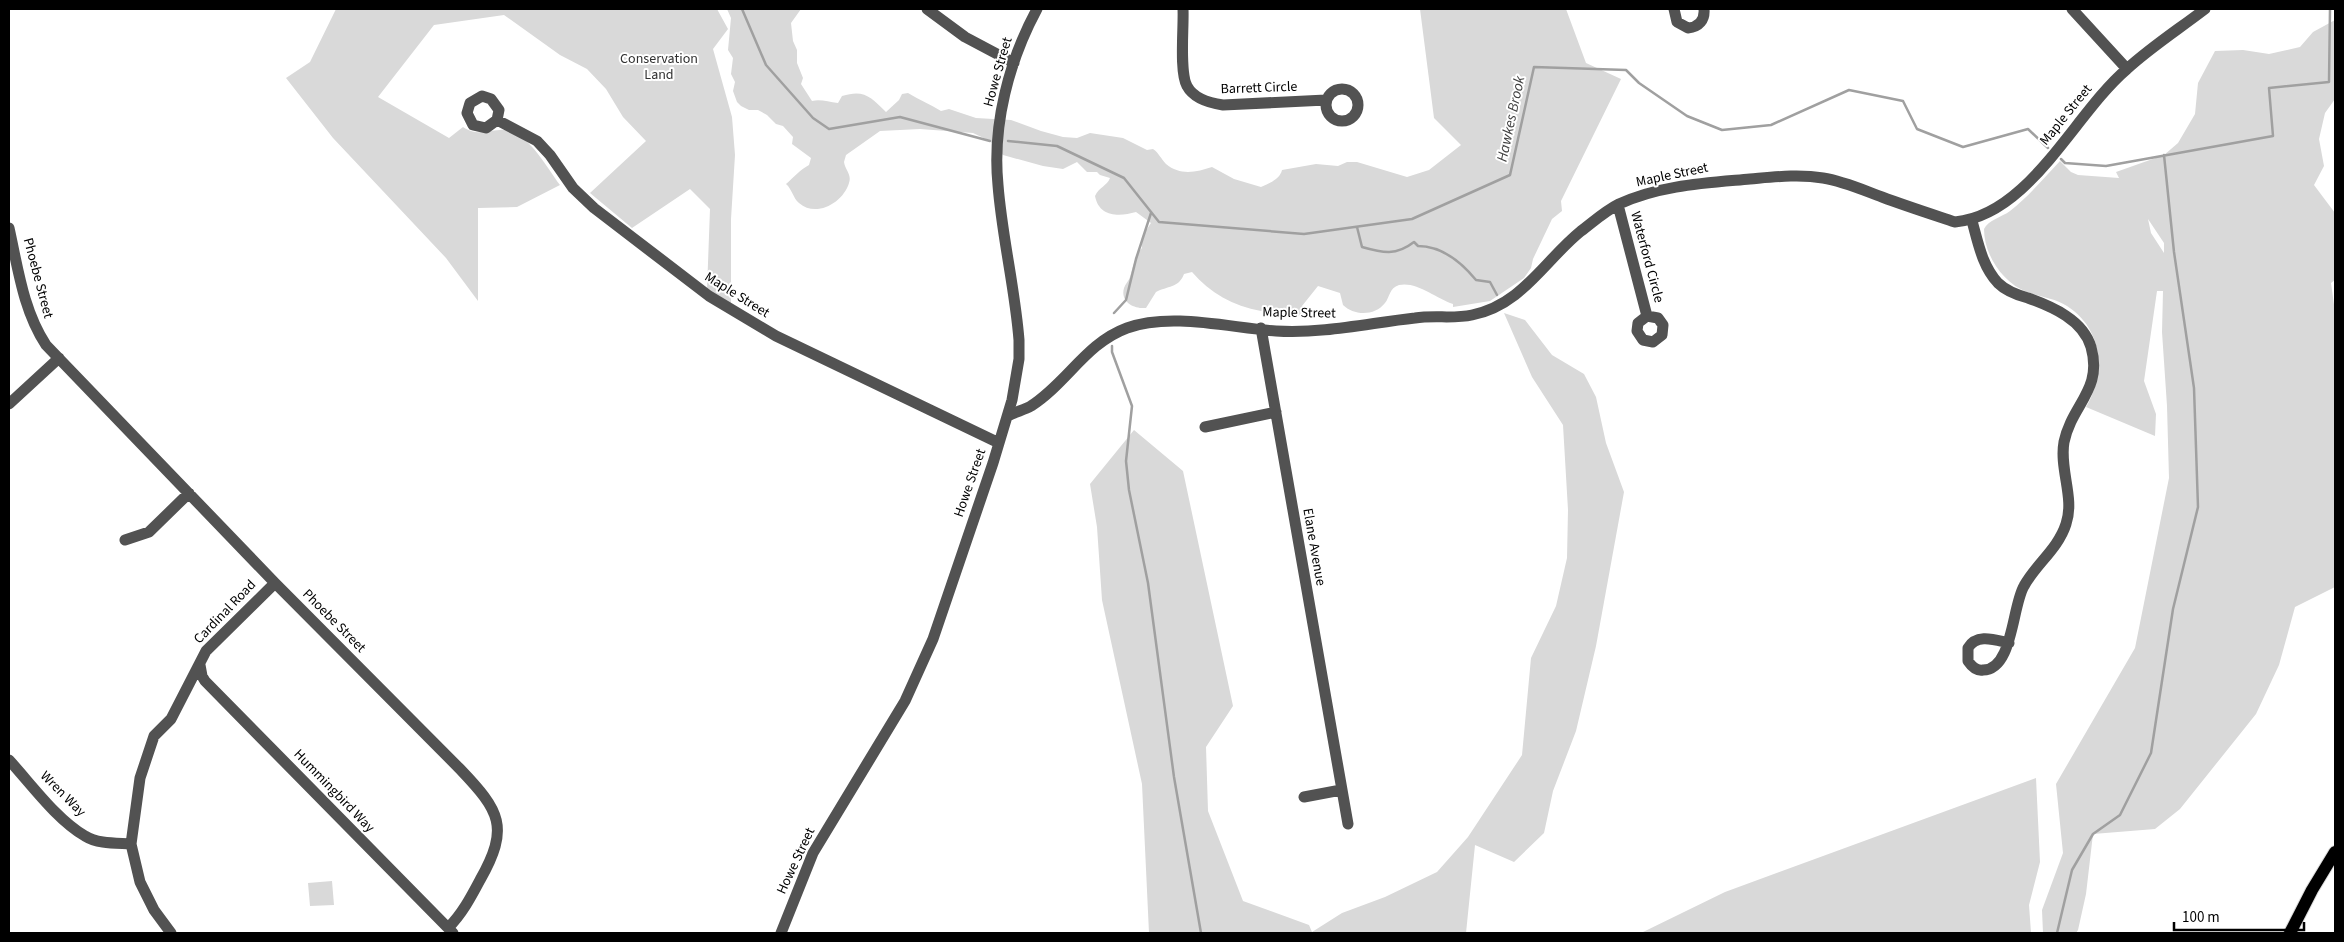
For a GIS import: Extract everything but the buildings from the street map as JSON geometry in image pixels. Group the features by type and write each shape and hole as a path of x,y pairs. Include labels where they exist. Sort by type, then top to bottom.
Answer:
{"main road":[{"path":"2290,933 2312,890 2335,852"}],"street":[{"path":"927,9 966,37 1014,63"},
{"name":"Howe Street","path":"781,933 813,853 849,796 917,677 932,639 1008,416 1019,359 1019,340 1000,210 997,155 1002,106 1014,63 1037,9"},
{"name":"Barrett Circle","path":"1183,9 1183,58 1186,85 1194,94 1208,103 1223,106 1326,100"},
{"path":"1674,9 1677,22 1688,28 1695,27 1702,21 1704,9"},
{"path":"2072,9 2127,69"},
{"name":"Maple Street","path":"1008,416 1030,406 1050,391 1088,351 1106,338 1127,328 1148,323 1180,322 1261,328 1275,331 1316,331 1424,317 1465,316 1485,311 1517,295 1565,244 1618,205 1649,193 1682,186 1764,178 1802,176 1823,178 1955,222 1972,221 1996,209 2040,170 2081,118 2127,69 2205,9"},
{"name":"Maple Street","path":"497,120 537,141 550,155 573,188 594,208 709,296 776,336 999,443"},
{"name":"Waterford Circle","path":"1618,205 1647,316"},
{"path":"1972,221 1981,255 1998,283 2016,295 2047,306 2074,321 2082,328 2088,339 2094,362 2092,384 2070,424 2064,443 2063,465 2068,497 2066,524 2056,546 2023,588 2015,609 2009,643"},
{"name":"Phoebe Street","path":"9,228 32,318 46,345 275,583 473,783 492,807 499,827 498,840 490,862 451,931"},
{"name":"Elane Avenue","path":"1261,328 1337,771 1348,824"},
{"path":"9,404 59,358"},
{"path":"1205,428 1276,412"},
{"path":"125,540 149,532 189,493"},
{"name":"Cardinal Road","path":"131,844 140,778 154,736 171,719 206,651 275,583"},
{"name":"Hummingbird Way","path":"200,665 205,681 451,931"},
{"name":"Wren Way","path":"9,760 63,819 86,837 102,842 131,844"},
{"path":"1304,797 1341,790"},
{"path":"131,844 140,882 154,910 171,933"}],"green space":[{"name":"Conservation Land","path":"336,9 717,9 728,29 713,49 732,117 735,155 731,219 731,305 707,290 710,209 690,189 632,228 590,193 646,141 623,117 606,89 587,69 560,55 504,15 434,25 378,97 449,138 463,127 477,132 500,130 510,131 519,135 535,150 560,185 517,207 478,208 478,301 446,258 333,138 286,78 310,62"},
{"path":"727,9 801,9 791,23 793,41 797,50 797,63 803,78 801,84 812,101 822,100 838,103 842,96 856,93 871,98 886,112 899,100 902,94 908,93 941,111 949,109 976,118 1011,120 1063,137 1077,138 1090,133 1123,138 1147,150 1153,149 1171,168 1189,172 1212,167 1234,179 1261,187 1277,178 1282,170 1316,164 1338,166 1347,162 1357,162 1407,177 1429,170 1461,145 1434,118 1420,9 1566,9 1586,63 1621,79 1561,201 1562,211 1552,219 1533,259 1531,268 1524,278 1490,301 1453,307 1453,304 1406,284 1393,288 1381,307 1370,312 1358,313 1343,305 1340,293 1318,286 1302,306 1311,313 1303,316 1294,316 1241,306 1214,292 1192,272 1184,274 1182,279 1176,284 1156,292 1146,308 1141,308 1129,304 1123,293 1136,258 1142,248 1142,237 1151,223 1136,212 1117,215 1105,212 1097,203 1095,196 1110,178 1097,172 1087,172 1077,162 1063,169 1043,166 1003,155 990,141 973,133 920,129 880,131 846,155 844,162 850,177 846,190 841,197 821,209 813,209 799,203 786,184 809,165 811,158 792,144 793,137 783,126 776,124 767,115 758,110 749,110 737,102 733,91 735,82 731,74 733,58 728,50 731,18"},
{"path":"2335,20 2335,99 2325,113 2319,139 2324,166 2314,185 2335,213 2335,280 2331,283 2335,312 2335,587 2295,607 2279,665 2256,714 2180,809 2155,829 2093,834 2086,894 2078,930 2076,933 2043,933 2042,910 2063,853 2056,784 2135,648 2169,478 2162,332 2163,291 2157,291 2144,381 2156,414 2155,436 2086,407 2097,380 2098,366 2098,352 2088,327 2079,316 2062,303 2027,292 2010,282 1991,258 1987,249 1984,229 1989,223 2017,206 2060,161 2071,172 2078,175 2119,178 2116,172 2164,155 2178,143 2195,114 2198,83 2215,51 2243,50 2269,54 2300,47 2313,32","holes":["2148,219 2164,243 2164,253 2151,233"]},
{"path":"1504,313 1525,320 1552,355 1584,374 1596,397 1606,443 1624,492 1596,646 1576,731 1553,791 1544,833 1514,862 1475,845 1466,933 1149,933 1142,784 1102,600 1097,527 1090,484 1134,430 1183,471 1233,706 1206,747 1208,811 1243,901 1309,925 1312,932 1342,913 1385,897 1437,872 1468,837 1522,755 1531,658 1556,606 1567,558 1568,510 1563,425 1532,377"},
{"path":"2036,778 2040,862 2029,905 2031,933 1641,933 1725,892"},
{"path":"332,881 334,905 310,906 308,883"}],"waterway":[{"name":"Hawkes Brook","path":"742,9 766,65 813,118 829,129 900,117 990,141"},
{"path":"2061,159 2065,163 2106,166 2273,136 2269,88 2329,82 2330,9"},
{"name":"Hawkes Brook","path":"1008,141 1057,146 1124,178 1159,222 1304,234 1412,219 1510,175 1534,67 1626,70 1639,83 1687,116 1722,130 1771,125 1849,90 1903,101 1917,129 1963,147 2028,129 2048,148"},
{"path":"2057,933 2072,870 2093,834 2120,815 2151,753 2173,609 2198,507 2194,388 2174,252 2164,155"},
{"path":"1114,313 1126,300 1136,259 1151,213"},
{"path":"1357,227 1362,247 1389,252 1401,250 1414,242 1418,246 1435,249 1458,262 1476,280 1490,282 1497,295"},
{"path":"1112,346 1112,352 1132,406 1126,461 1129,490 1148,583 1174,777 1201,933"}]}
